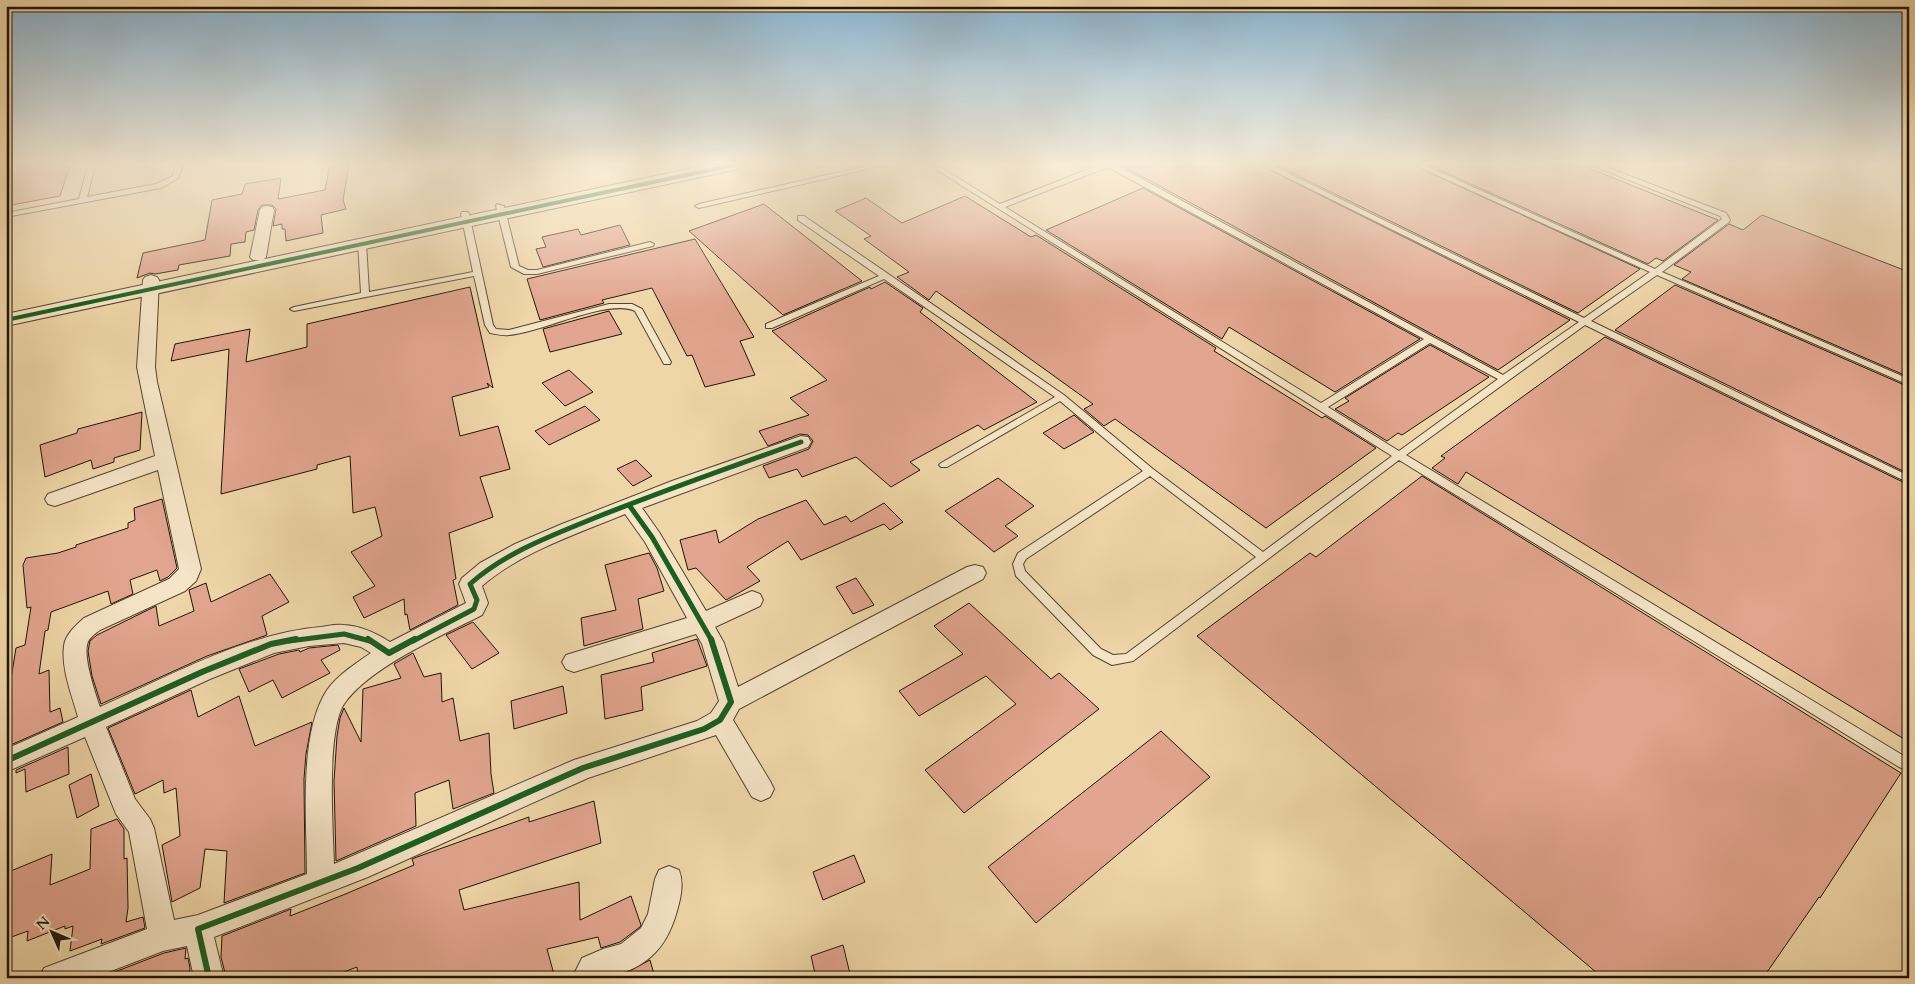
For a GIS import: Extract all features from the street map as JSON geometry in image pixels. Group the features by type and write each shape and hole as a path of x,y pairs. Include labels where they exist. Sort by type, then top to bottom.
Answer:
{"street":[{"path":"258,257 267,211"},
{"path":"6,311 151,285 362,243 497,211"},
{"path":"6,320 258,257 465,218"},
{"path":"151,285 146,367 190,569 188,576 177,585 92,624 81,633 76,645 78,673 92,723 125,806 141,828 163,937"},
{"path":"321,882 320,755 327,714 335,698 351,682 389,653 474,609 478,605 478,600 470,584 473,579 483,572 544,540 629,505 801,442"},
{"path":"55,499 166,460"},
{"path":"629,505 652,537 713,643 726,711 761,789"},
{"path":"71,975 163,937 198,929 358,868 583,768 704,729 726,711 975,573"},
{"path":"574,662 702,623 752,600"},
{"path":"6,761 202,672 271,644 309,637 344,634 367,639 389,653"},
{"path":"587,978 589,972 598,964 627,957 653,935 667,902 668,879"},
{"path":"198,929 209,978"}],"lane":[{"path":"6,215 28,211"},
{"path":"501,211 515,267 527,272 537,272 650,244"},
{"path":"1005,211 1398,455 1902,763 1909,765"},
{"path":"1194,211 1504,379"},
{"path":"1358,211 1909,480"},
{"path":"1520,211 1909,382"},
{"path":"1150,471 1022,556 1018,564 1020,573 1097,652 1112,660 1128,658 1264,558 1398,455 1656,272 1726,220 1723,215 1712,211"},
{"path":"465,218 489,325 492,331 509,332 609,306 632,306 638,309 667,362"},
{"path":"801,218 1061,397 1198,510 1264,558"},
{"path":"362,243 365,295"},
{"path":"294,309 478,273"},
{"path":"769,326 885,276"},
{"path":"1321,407 1430,339"},
{"path":"944,465 1061,397"}],"building":[{"path":"210,211 258,211 254,230 246,232 245,242 231,244 230,256 179,265 178,270 155,274 150,273 137,278 143,253 205,240"},
{"path":"276,211 338,211 321,215 323,233 286,241 285,229 282,229 282,224 273,226"},
{"path":"745,211 773,211 862,281 783,315 689,231"},
{"path":"835,211 885,211 902,223 930,211 989,211 1031,237 1036,235 1216,348 1214,351 1322,418 1325,416 1376,448 1266,528 1115,419 1104,426 1084,409 1093,404 936,291 929,300 897,277 909,272 864,239 871,236"},
{"path":"1090,211 1185,211 1420,339 1335,392 1229,327 1222,339 1046,230"},
{"path":"1205,211 1352,211 1570,320 1498,370"},
{"path":"1370,211 1513,211 1640,269 1578,313"},
{"path":"1531,211 1695,211 1718,220 1663,261 1656,258 1648,264"},
{"path":"1762,215 1909,272 1909,377 1682,279 1691,272 1674,265 1729,224 1743,230"},
{"path":"620,225 630,245 543,267 536,249 546,247 542,237 578,229 581,235"},
{"path":"695,239 754,337 740,341 755,375 705,387 692,355 687,356 652,288 602,300 604,303 540,320 527,279"},
{"path":"885,282 923,308 920,312 1037,402 984,430 978,425 910,462 920,470 891,487 856,457 802,477 797,469 769,478 763,466 809,449 813,441 808,435 800,434 768,446 759,431 809,415 790,398 827,380 772,331"},
{"path":"1675,285 1909,387 1909,474 1615,330"},
{"path":"470,287 493,388 487,383 489,387 452,397 460,436 498,426 510,469 480,477 493,517 449,533 456,579 453,580 458,605 410,630 407,614 405,615 404,599 364,618 353,597 375,586 351,552 382,536 375,507 353,513 350,456 317,465 317,469 221,494 229,349 171,361 175,344 250,329 246,362 307,347 307,324"},
{"path":"609,311 622,334 550,352 543,329"},
{"path":"1605,337 1909,485 1909,742 1466,472 1458,484 1432,468 1445,458 1441,456"},
{"path":"1430,345 1489,377 1402,435 1398,433 1387,441 1335,409 1349,401 1345,398"},
{"path":"569,370 593,392 565,406 542,383"},
{"path":"585,406 600,420 549,445 535,431"},
{"path":"142,412 140,450 114,458 114,462 93,469 91,460 45,477 40,445 77,433 78,429"},
{"path":"1074,415 1094,432 1064,449 1043,433"},
{"path":"636,460 652,476 633,486 617,469"},
{"path":"1422,476 1901,773 1820,898 1763,978 1603,978 1197,636 1310,553 1316,557"},
{"path":"998,478 1034,506 1005,526 1018,536 994,552 945,511"},
{"path":"162,499 177,568 168,577 160,581 157,570 130,580 133,594 111,604 108,591 51,612 48,630 45,631 39,674 49,670 50,712 60,708 63,722 6,747 6,686 10,685 16,648 25,645 31,607 27,608 23,565 26,558 58,553 128,528 128,523 135,520 134,508"},
{"path":"806,500 824,525 846,516 851,522 884,503 903,522 890,530 884,524 801,560 788,541 747,567 760,581 726,600 696,568 688,570 680,540 716,530 719,543 758,519"},
{"path":"649,553 657,568 664,591 638,599 643,629 584,646 581,618 616,610 605,565"},
{"path":"270,574 289,602 262,616 267,635 207,656 101,704 92,676 88,651 90,641 97,635 156,606 159,626 194,611 189,590 206,583 211,602"},
{"path":"856,578 874,605 853,614 836,587"},
{"path":"969,603 1051,679 1059,673 1099,709 964,813 925,770 1016,704 986,676 919,716 899,691 963,654 934,626"},
{"path":"473,622 499,653 472,669 446,635"},
{"path":"697,639 707,666 641,687 643,710 605,719 601,675 654,662 652,653"},
{"path":"338,645 340,650 321,660 330,673 282,698 273,680 249,692 239,669 279,654"},
{"path":"413,653 424,677 441,673 442,702 453,698 460,741 489,733 494,793 453,809 449,780 415,793 416,826 336,861 334,781 340,718 344,708 361,742 363,689 401,678 394,664"},
{"path":"563,686 567,713 514,729 511,701"},
{"path":"191,690 198,717 239,696 255,746 312,722 304,779 305,873 224,903 227,851 205,849 200,888 172,902 162,845 180,836 176,788 164,793 163,780 135,794 108,728"},
{"path":"1161,731 1210,777 1036,923 988,867"},
{"path":"68,747 69,774 26,792 25,769 16,773 16,770"},
{"path":"91,774 99,806 77,818 69,785"},
{"path":"594,801 601,843 459,890 464,910 579,882 580,920 631,896 641,925 640,927 620,942 601,948 598,937 547,949 555,978 358,978 357,967 328,978 229,978 228,972 225,973 221,957 222,936 291,909 290,916 343,895 414,865 412,859 417,857 529,817 529,822"},
{"path":"117,819 124,829 124,859 127,858 128,908 126,922 143,917 145,928 101,944 102,939 70,951 73,926 65,929 65,926 27,941 28,931 6,939 6,873 52,854 50,885 90,869 91,829"},
{"path":"854,855 865,882 823,900 813,872"},
{"path":"843,945 851,978 816,978 811,956"},
{"path":"186,948 185,959 188,958 189,978 99,978 164,953"},
{"path":"650,960 655,978 623,978 622,975"}],"cycle path":[{"path":"6,320 518,211"},
{"path":"6,761 202,672 271,644 309,637 344,634 367,639 389,653 474,609 477,600 470,584 487,569 522,550 623,507 801,442"},
{"path":"209,978 198,929 358,868 583,768 704,729 720,720 731,702 713,643 652,537 629,505"}]}
